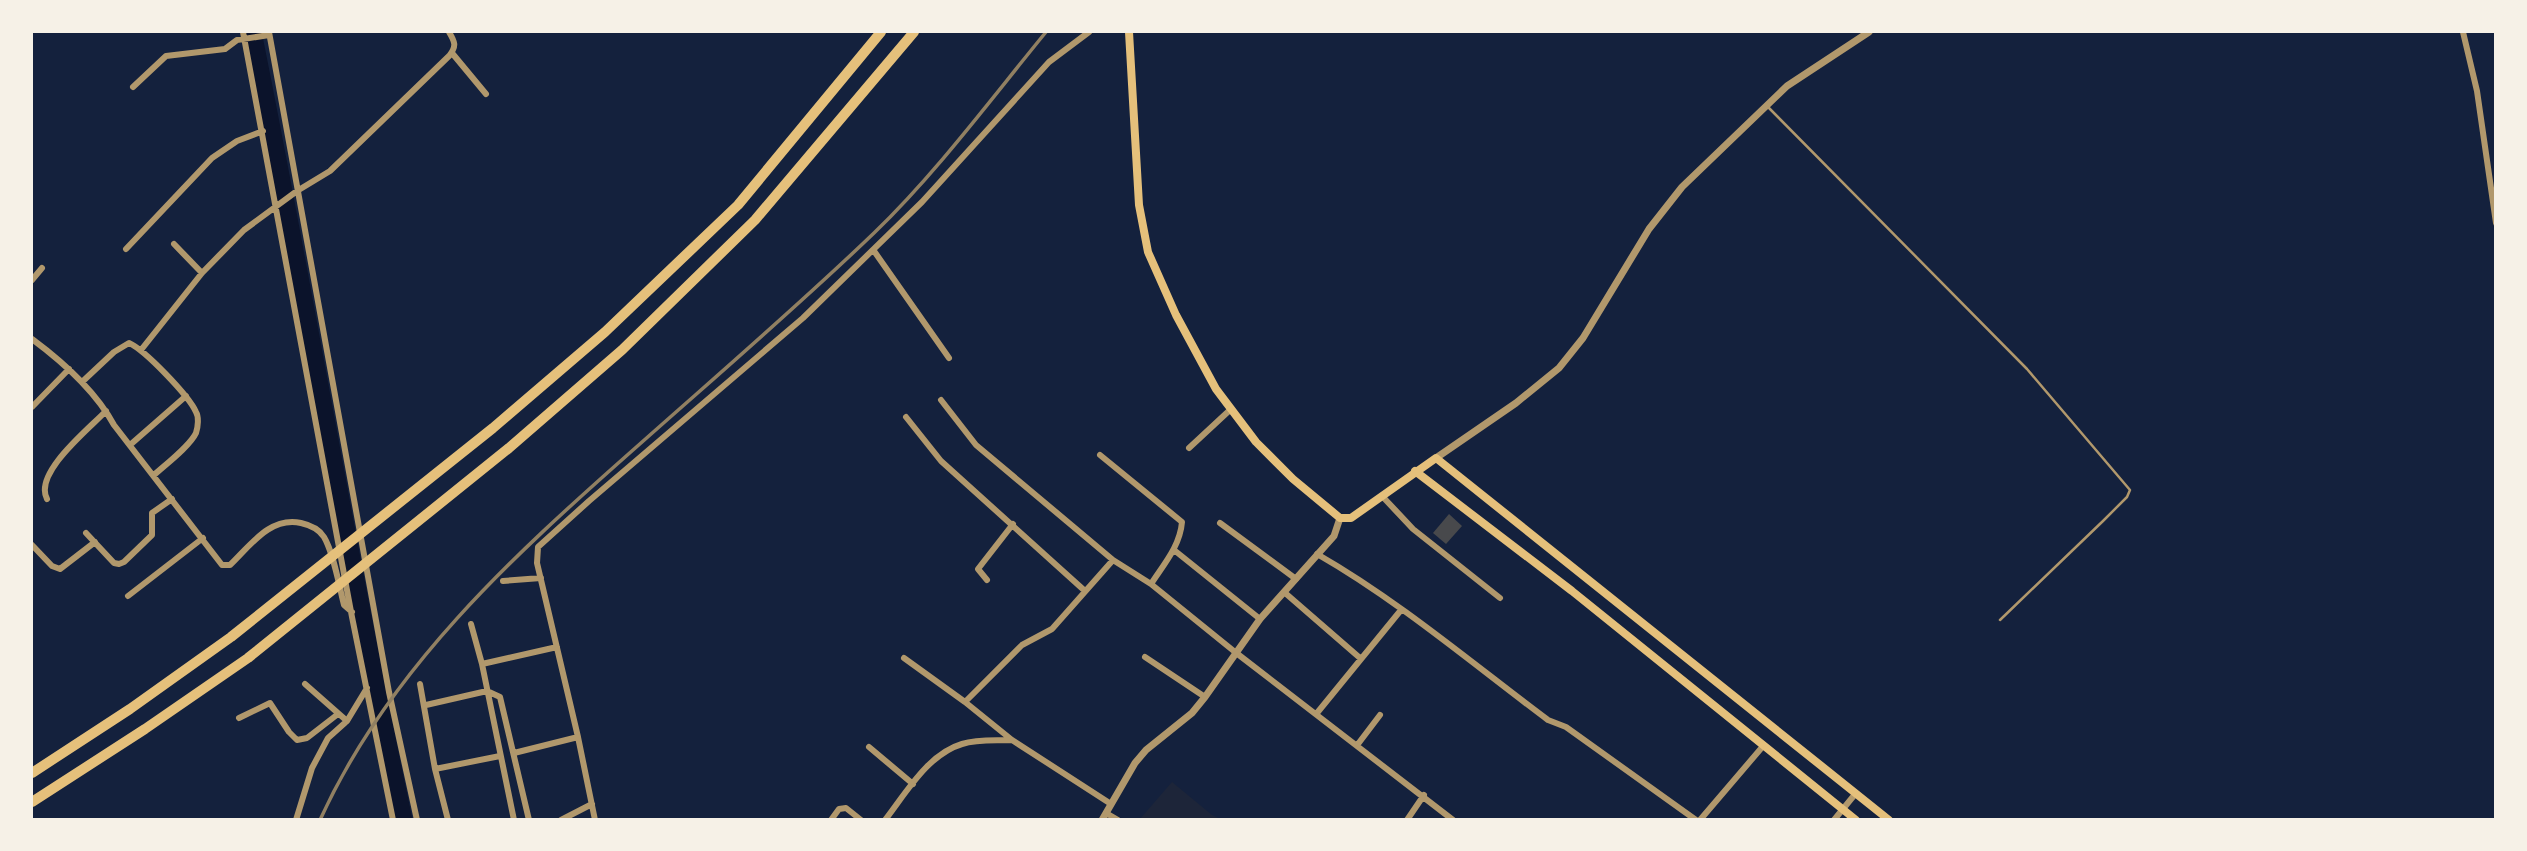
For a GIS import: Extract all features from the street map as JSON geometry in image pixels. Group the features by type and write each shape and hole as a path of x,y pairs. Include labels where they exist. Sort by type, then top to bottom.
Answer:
{"highway":[{"path":"32,773 130,709 231,637 493,428 606,332 738,205 881,32"},
{"path":"32,802 248,658 509,448 622,350 755,220 914,32"}],"main road":[{"path":"1129,32 1136,170 1148,252 1175,315 1216,389 1256,442 1293,479 1339,518 1351,518 1436,458 1889,820"},
{"path":"1415,471 1572,591 1856,820"}],"street":[{"path":"141,350 202,273 244,230 294,193 330,171 452,53 455,41 449,32"},
{"path":"595,820 537,563 538,547 589,500 803,318 922,202 1049,62 1088,32"},
{"path":"1436,458 1516,403 1559,368 1583,338 1649,229 1682,187 1787,86 1869,32"},
{"path":"2463,32 2477,91 2496,223"},
{"path":"134,87 166,55 225,49 247,36 267,34 294,193 389,692 417,820"},
{"path":"247,36 352,612 393,820"},
{"path":"452,53 486,94"},
{"path":"126,249 212,158 237,141 263,131"},
{"path":"174,244 202,273"},
{"path":"874,251 949,358"},
{"path":"32,280 42,268"},
{"path":"32,339 82,382 222,565 226,566 267,529 280,523 310,525 325,539 344,605 352,612"},
{"path":"82,382 122,346 129,343 141,350 186,396 198,414 197,430 193,439 154,475"},
{"path":"32,407 69,369"},
{"path":"131,445 186,396"},
{"path":"941,400 976,445 1113,561 1151,583 1235,652 1358,744 1453,820"},
{"path":"1189,448 1231,409"},
{"path":"47,499 44,490 54,464 106,411"},
{"path":"906,417 941,461 1085,591"},
{"path":"1100,455 1182,522 1174,550 1151,583"},
{"path":"1382,496 1413,528 1500,598"},
{"path":"86,533 114,563 124,562 152,535 152,513 172,499"},
{"path":"1118,820 1104,816 1135,763 1146,750 1192,713 1260,618 1334,536 1339,518"},
{"path":"1220,523 1296,579"},
{"path":"986,580 978,569 1013,524"},
{"path":"128,596 203,538"},
{"path":"32,545 52,566 60,569 95,542"},
{"path":"1174,550 1260,618"},
{"path":"1317,554 1344,569 1548,720 1566,727 1698,820 1764,746"},
{"path":"965,702 1022,645 1052,629 1113,561"},
{"path":"503,581 541,578"},
{"path":"1284,592 1360,658"},
{"path":"1317,713 1401,610"},
{"path":"471,624 482,664 514,820"},
{"path":"482,664 557,647"},
{"path":"1145,657 1205,697"},
{"path":"904,658 1012,740 1111,804"},
{"path":"305,684 347,721"},
{"path":"420,684 426,705 435,769 448,820"},
{"path":"296,820 312,768 328,738 347,721 367,688"},
{"path":"426,705 487,691 500,697 529,820"},
{"path":"239,718 270,703 297,740 307,738 338,714"},
{"path":"1358,744 1380,715"},
{"path":"514,753 578,737"},
{"path":"885,820 935,759 947,750 964,743 1012,740"},
{"path":"869,747 912,785"},
{"path":"435,769 500,756"},
{"path":"1834,820 1856,793"},
{"path":"1407,820 1424,795"},
{"path":"561,820 592,804"},
{"path":"831,820 839,809 846,808 861,820"}],"lane":[{"path":"1766,104 2027,369 2130,490 2127,497 2000,620"}],"shaded area":[{"path":"1172,782 1212,815 1220,819 1140,819"}],"building":[{"path":"1449,514 1462,526 1446,544 1433,533"}],"waterway":[{"path":"252,32 363,623 403,820"}],"railway":[{"path":"320,820 348,765 381,714 417,665 457,619 588,490 785,316 874,233 942,160 1046,32"}]}
